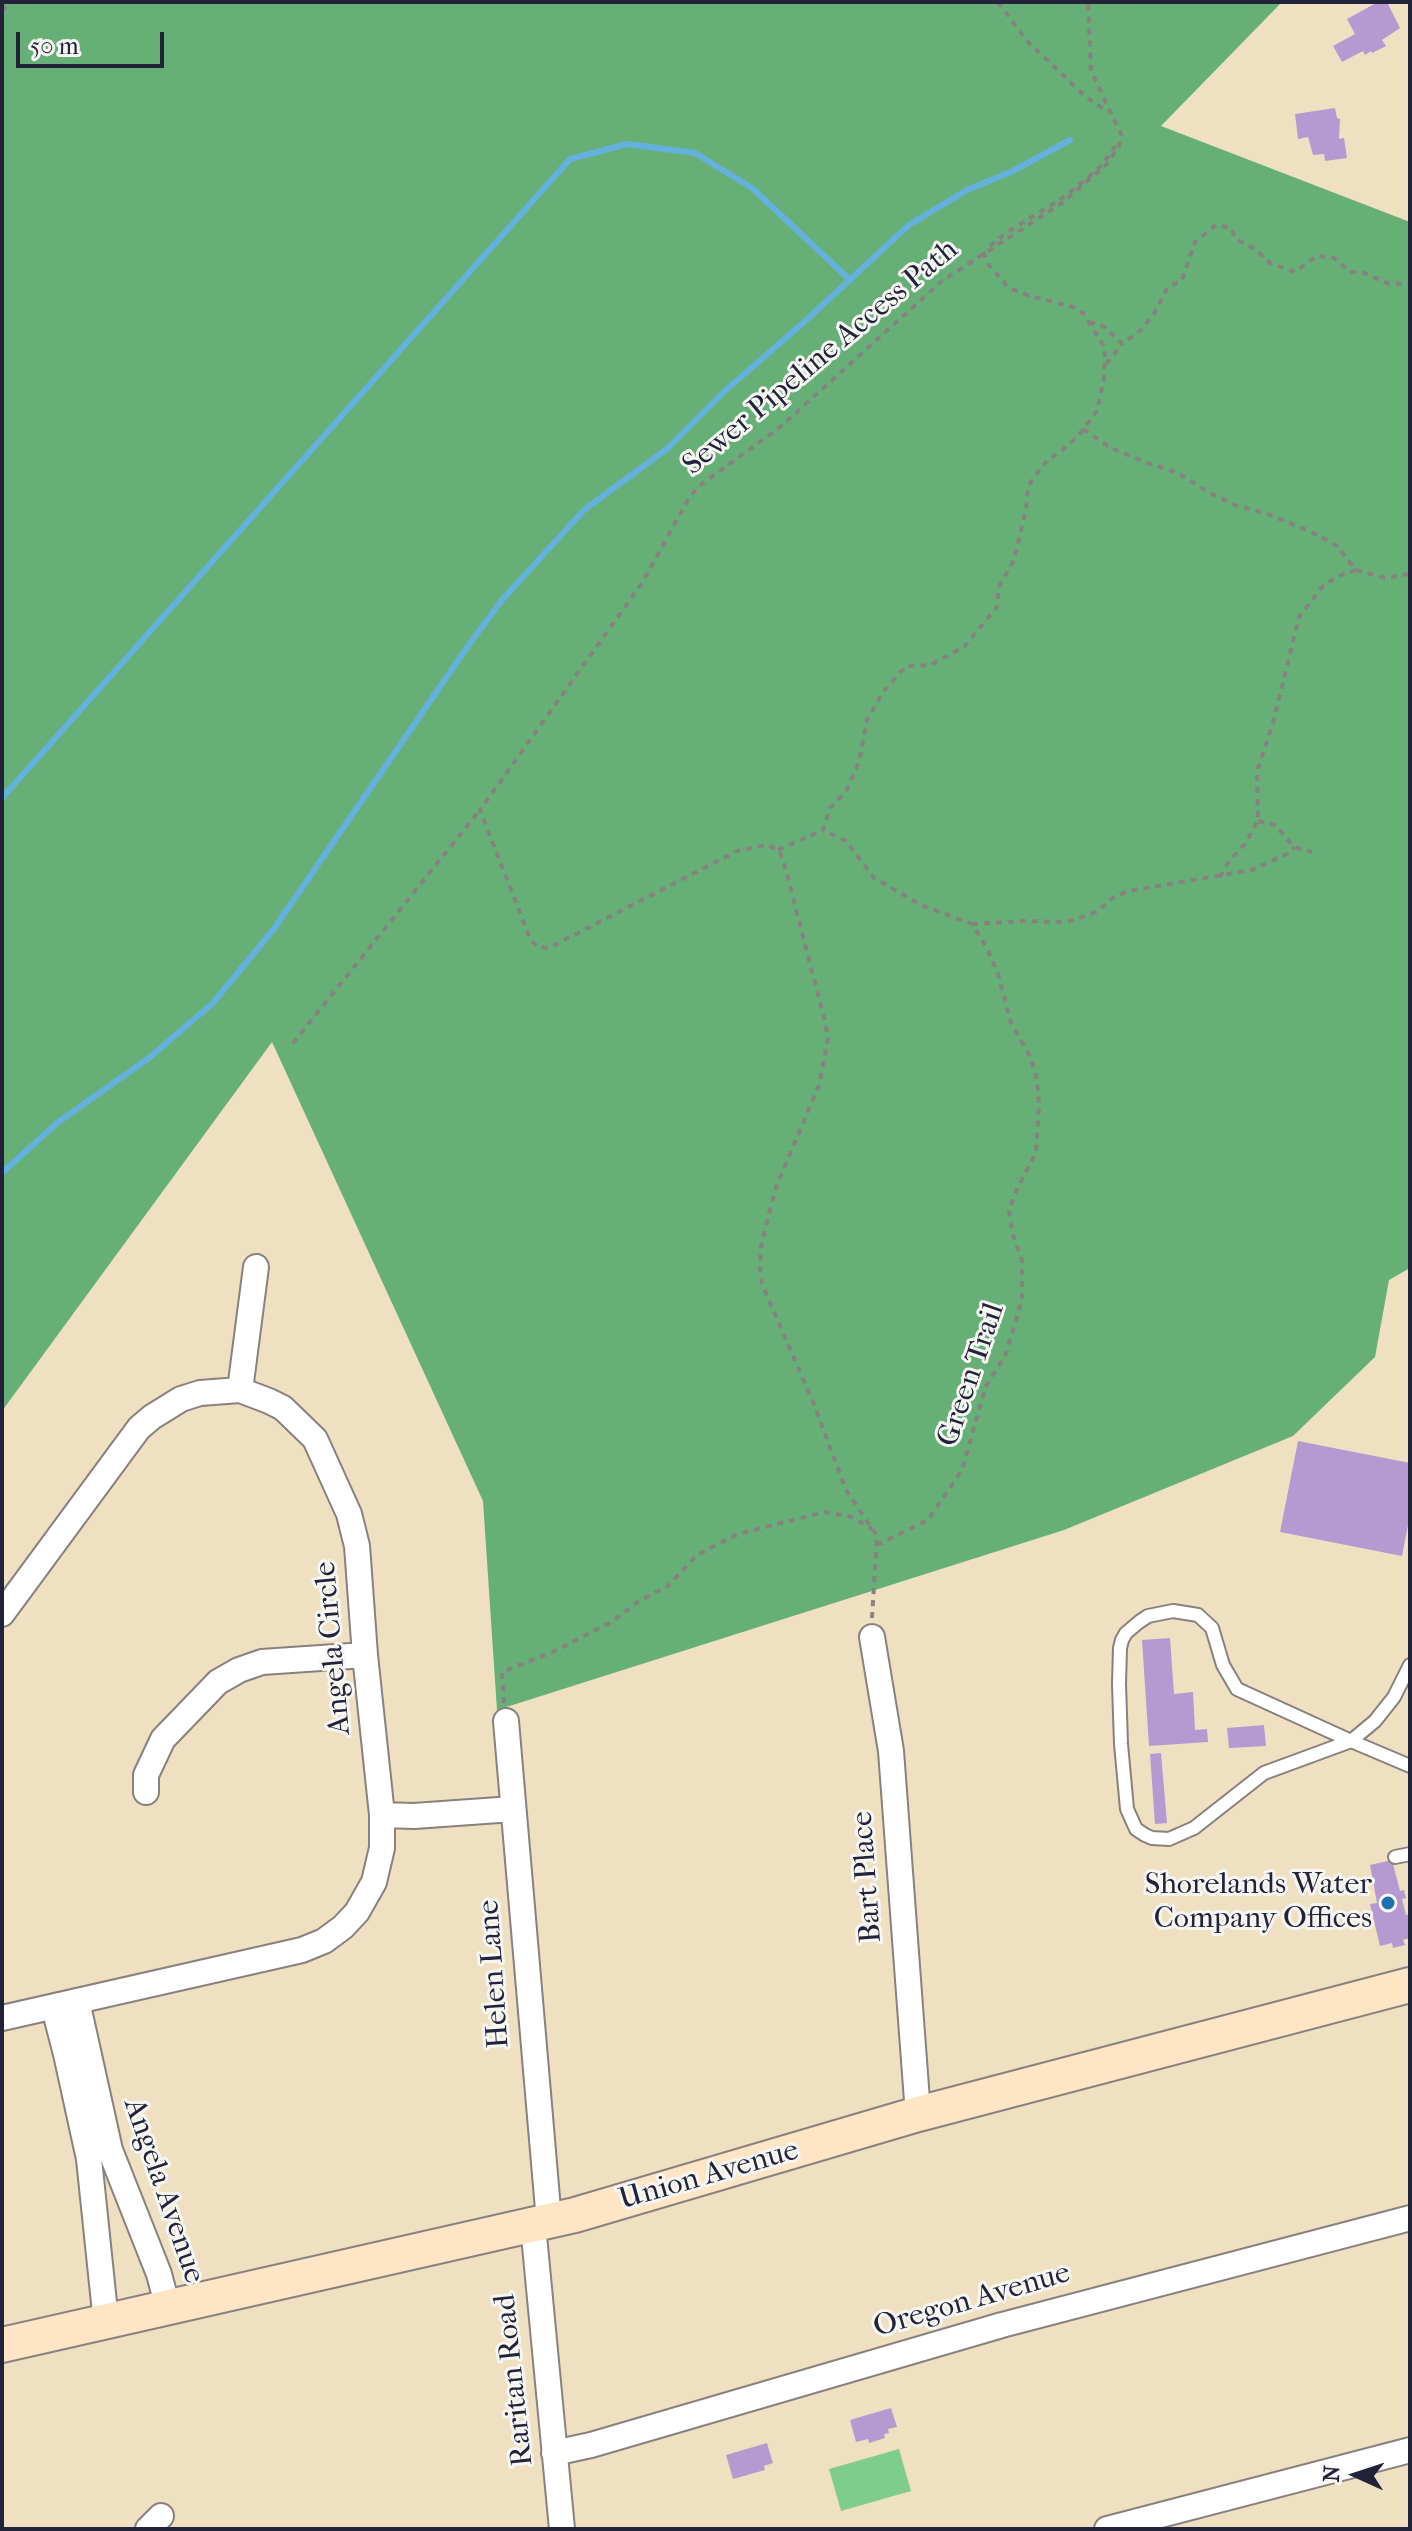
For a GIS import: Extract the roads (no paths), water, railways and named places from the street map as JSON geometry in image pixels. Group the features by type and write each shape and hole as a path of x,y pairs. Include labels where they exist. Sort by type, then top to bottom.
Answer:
{"street":[{"path":"240,1390 256,1267"},
{"name":"Angela Circle","path":"2,1614 139,1428 166,1407 200,1393 240,1390 283,1408 303,1426 320,1448 349,1514 357,1546 382,1815 382,1848 374,1882 357,1912 324,1941 302,1950 2,2018"},
{"name":"Bart Place","path":"872,1637 891,1751 918,2114"},
{"path":"146,1792 146,1775 163,1739 218,1682 262,1662 365,1655"},
{"name":"Helen Lane","path":"506,1721 541,2223"},
{"path":"382,1815 414,1816 513,1809"},
{"name":"Union Avenue","path":"2,2345 541,2223 918,2114 1410,1985"},
{"name":"Angela Avenue","path":"65,2005 110,2150 159,2274 168,2308"},
{"name":"Angela Avenue","path":"65,2005 66,2054 89,2159 106,2322"},
{"name":"Oregon Avenue","path":"554,2453 591,2445 1002,2325 1410,2218"},
{"name":"Raritan Road","path":"541,2223 554,2453 562,2529"},
{"path":"1107,2529 1410,2450"}],"lane":[{"path":"1410,1665 1394,1697 1375,1721 1351,1741 1264,1773 1186,1833 1169,1839 1145,1835 1136,1829 1131,1820 1124,1798 1119,1684 1120,1648 1126,1633 1148,1616 1173,1611 1198,1615 1212,1628 1223,1665 1237,1689 1351,1741 1410,1766"},
{"path":"1395,1857 1410,1854"}],"waterway":[{"path":"2,1173 57,1123 149,1058 213,1003 273,930 502,600 584,510 668,448 727,389 909,225 967,190 1013,171 1070,140"},
{"path":"2,798 570,159 627,144 695,153 752,188 850,280"}],"place":[{"name":"Shorelands Water Company Offices","path":"1388,1903"}]}
